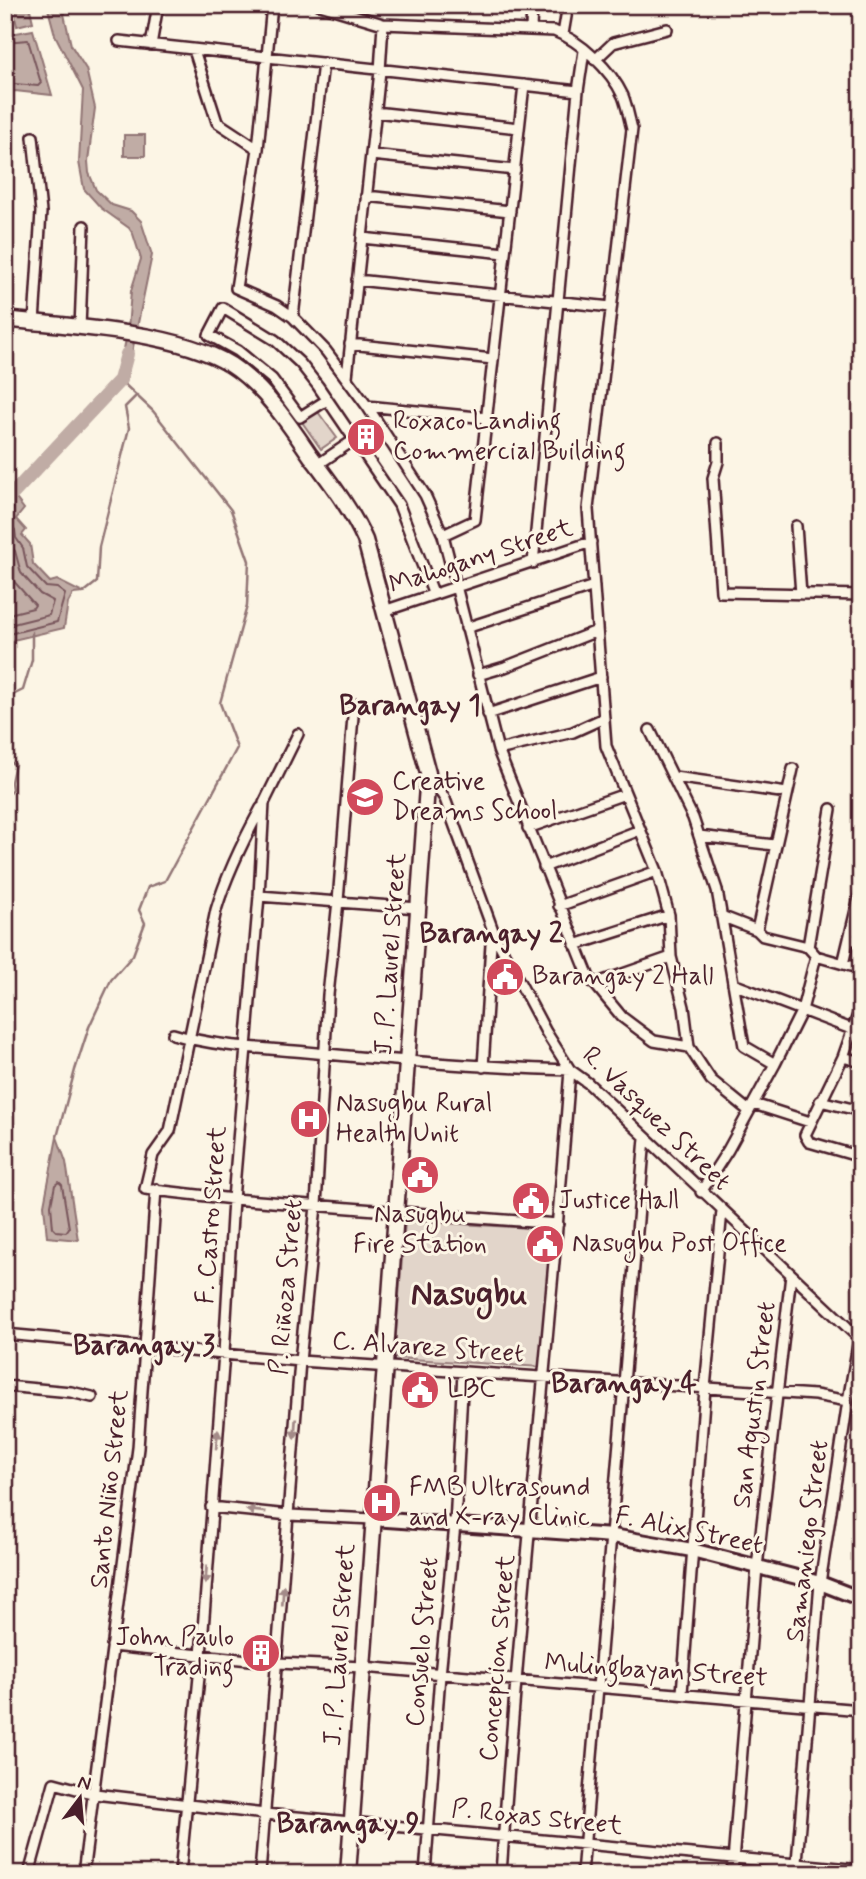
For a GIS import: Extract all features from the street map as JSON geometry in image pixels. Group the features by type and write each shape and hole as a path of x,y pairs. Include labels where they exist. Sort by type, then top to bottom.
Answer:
{"main road":[{"name":"J. P. Laurel Street","path":"5,319 123,333 206,353 236,369 266,395 360,529 428,773 348,1874"},
{"name":"F. Alix Street","path":"373,1519 612,1536 692,1550 820,1583 861,1599"}],"street":[{"path":"151,45 158,5"},
{"path":"272,5 258,149 236,288 277,306 293,317 326,351 367,406 425,495 443,535 498,750 589,977 622,1017 654,1041 688,1047"},
{"path":"320,5 383,24 554,31 563,34 595,60 606,71 623,97 632,129 588,509 606,746 657,871 669,915 671,957 684,1007 688,1047 711,1080 751,1108 810,1122"},
{"path":"531,29 532,5"},
{"path":"563,34 568,5"},
{"path":"346,377 383,24"},
{"path":"595,60 613,43 667,29"},
{"path":"119,41 578,91"},
{"path":"194,50 217,121 258,149"},
{"path":"533,562 584,51"},
{"path":"293,317 323,63"},
{"path":"443,535 475,520 524,85"},
{"path":"375,112 519,128"},
{"path":"33,137 41,212 34,323"},
{"path":"371,155 515,170"},
{"path":"366,196 510,211"},
{"path":"80,328 84,226"},
{"path":"362,238 505,253"},
{"path":"357,279 611,307"},
{"path":"327,400 300,417 272,379 238,351 209,335 223,308 275,340 300,363 327,400 355,440 398,505 432,590"},
{"path":"350,345 493,359"},
{"path":"367,406 486,418"},
{"path":"317,465 355,440"},
{"path":"718,443 718,462 713,478 721,592 861,595"},
{"path":"796,526 801,594"},
{"name":"Mahogany Street","path":"384,611 591,542"},
{"path":"466,628 594,586"},
{"path":"478,675 597,631"},
{"path":"488,714 601,677"},
{"name":"P. Riñoza Street","path":"260,1874 300,1361 316,1206 328,995 354,704"},
{"path":"498,750 573,733 604,718"},
{"path":"650,730 699,836 717,890 744,1046 775,1064"},
{"name":"F. Castro Street","path":"180,1874 201,1656 264,803 298,734"},
{"path":"757,930 793,769"},
{"name":"R. Vasquez Street","path":"428,773 445,799 495,936 545,1032 570,1070 588,1083 860,1340"},
{"path":"674,777 787,793"},
{"path":"528,828 625,794"},
{"name":"Santo Niño Street","path":"83,1874 138,1448 156,1189 145,1189 153,1155 170,1130 216,909 224,883 232,862 264,803"},
{"path":"808,947 831,809"},
{"path":"544,867 640,830"},
{"path":"699,836 774,845"},
{"path":"559,905 657,871"},
{"path":"843,964 861,890"},
{"path":"259,896 418,908"},
{"path":"575,945 669,915"},
{"path":"721,916 757,930 763,936 808,947 816,956 861,969"},
{"path":"483,1067 491,944 495,936"},
{"path":"849,939 861,942"},
{"path":"701,1192 751,1108 802,1010 816,956"},
{"path":"594,984 671,957"},
{"path":"733,984 854,1030"},
{"path":"861,1006 843,1057 805,1135 809,1142 861,1157"},
{"path":"173,1034 190,1039 325,1054 483,1067 570,1070"},
{"path":"843,1057 861,1062"},
{"name":"Concepcion Street","path":"501,1874 570,1070"},
{"path":"821,1101 861,1111"},
{"path":"582,1874 645,1138"},
{"path":"156,1189 233,1199 558,1224"},
{"path":"682,1693 705,1388 722,1211"},
{"name":"San Agustin Street","path":"732,1874 757,1567 791,1275"},
{"name":"C. Alvarez Street","path":"5,1334 300,1361 815,1395 848,1401"},
{"name":"Samaniego Street","path":"797,1869 820,1583 860,1340"},
{"name":"Consuelo Street","path":"425,1874 440,1675 456,1525 463,1371"},
{"path":"5,1386 71,1392 92,1397"},
{"name":"F. Alix Street","path":"211,1507 289,1515 373,1519"},
{"name":"Mulingbayan Street","path":"112,1646 278,1663 363,1667 861,1710"},
{"name":"P. Roxas Street","path":"29,1874 54,1783 95,1794 265,1814 733,1858 797,1869 861,1870"}],"shaded area":[{"path":"318,412 337,438 321,449 302,422"},
{"path":"405,1221 551,1229 542,1367 394,1358"}],"water":[{"path":"12,5 29,5 33,22 17,26"},
{"path":"47,5 62,5 71,45 86,69 95,108 88,161 89,173 96,190 112,205 131,211 141,221 152,255 129,367 119,374 128,329 131,291 141,259 129,228 101,208 84,189 79,162 83,90 55,35"},
{"path":"33,30 52,95 15,91 5,94 5,35"},
{"path":"124,135 145,135 145,156 124,156"},
{"path":"5,497 17,500 24,509 16,519 26,530 22,535 30,544 33,564 50,582 57,580 83,593 73,594 68,603 64,628 5,642"},
{"path":"57,1137 66,1162 78,1240 47,1237 44,1205"}],"waterway":[{"path":"5,502 120,380 127,354"},
{"path":"57,1137 89,1027 111,980 133,955 145,923 139,910 148,887 165,881 237,748 220,703 247,606 249,561 231,510 153,411 120,380"},
{"path":"83,593 97,582 99,547 129,428 125,407 137,395"},
{"path":"5,699 23,690 32,660 32,632"},
{"path":"5,761 15,764 12,789 5,801"}],"place":[{"name":"Roxaco Landing Commercial Building","path":"366,437"},
{"name":"Creative Dreams School","path":"365,797"},
{"name":"Barangay 2 Hall","path":"505,977"},
{"name":"Nasugbu Rural Health Unit","path":"309,1119"},
{"name":"Nasugbu Fire Station","path":"420,1175"},
{"name":"Justice Hall","path":"531,1201"},
{"name":"Nasugbu Post Office","path":"545,1244"},
{"name":"LBC","path":"420,1390"},
{"name":"FMB Ultrasound and X-ray Clinic","path":"382,1503"},
{"name":"John Paulo Trading","path":"261,1653"}],"district":[{"name":"Barangay 1","path":"410,706"},
{"name":"Barangay 2","path":"491,934"},
{"name":"Nasugbu","path":"469,1295"},
{"name":"Barangay 3","path":"144,1346"},
{"name":"Barangay 4","path":"624,1384"},
{"name":"Barangay 9","path":"348,1824"}]}
